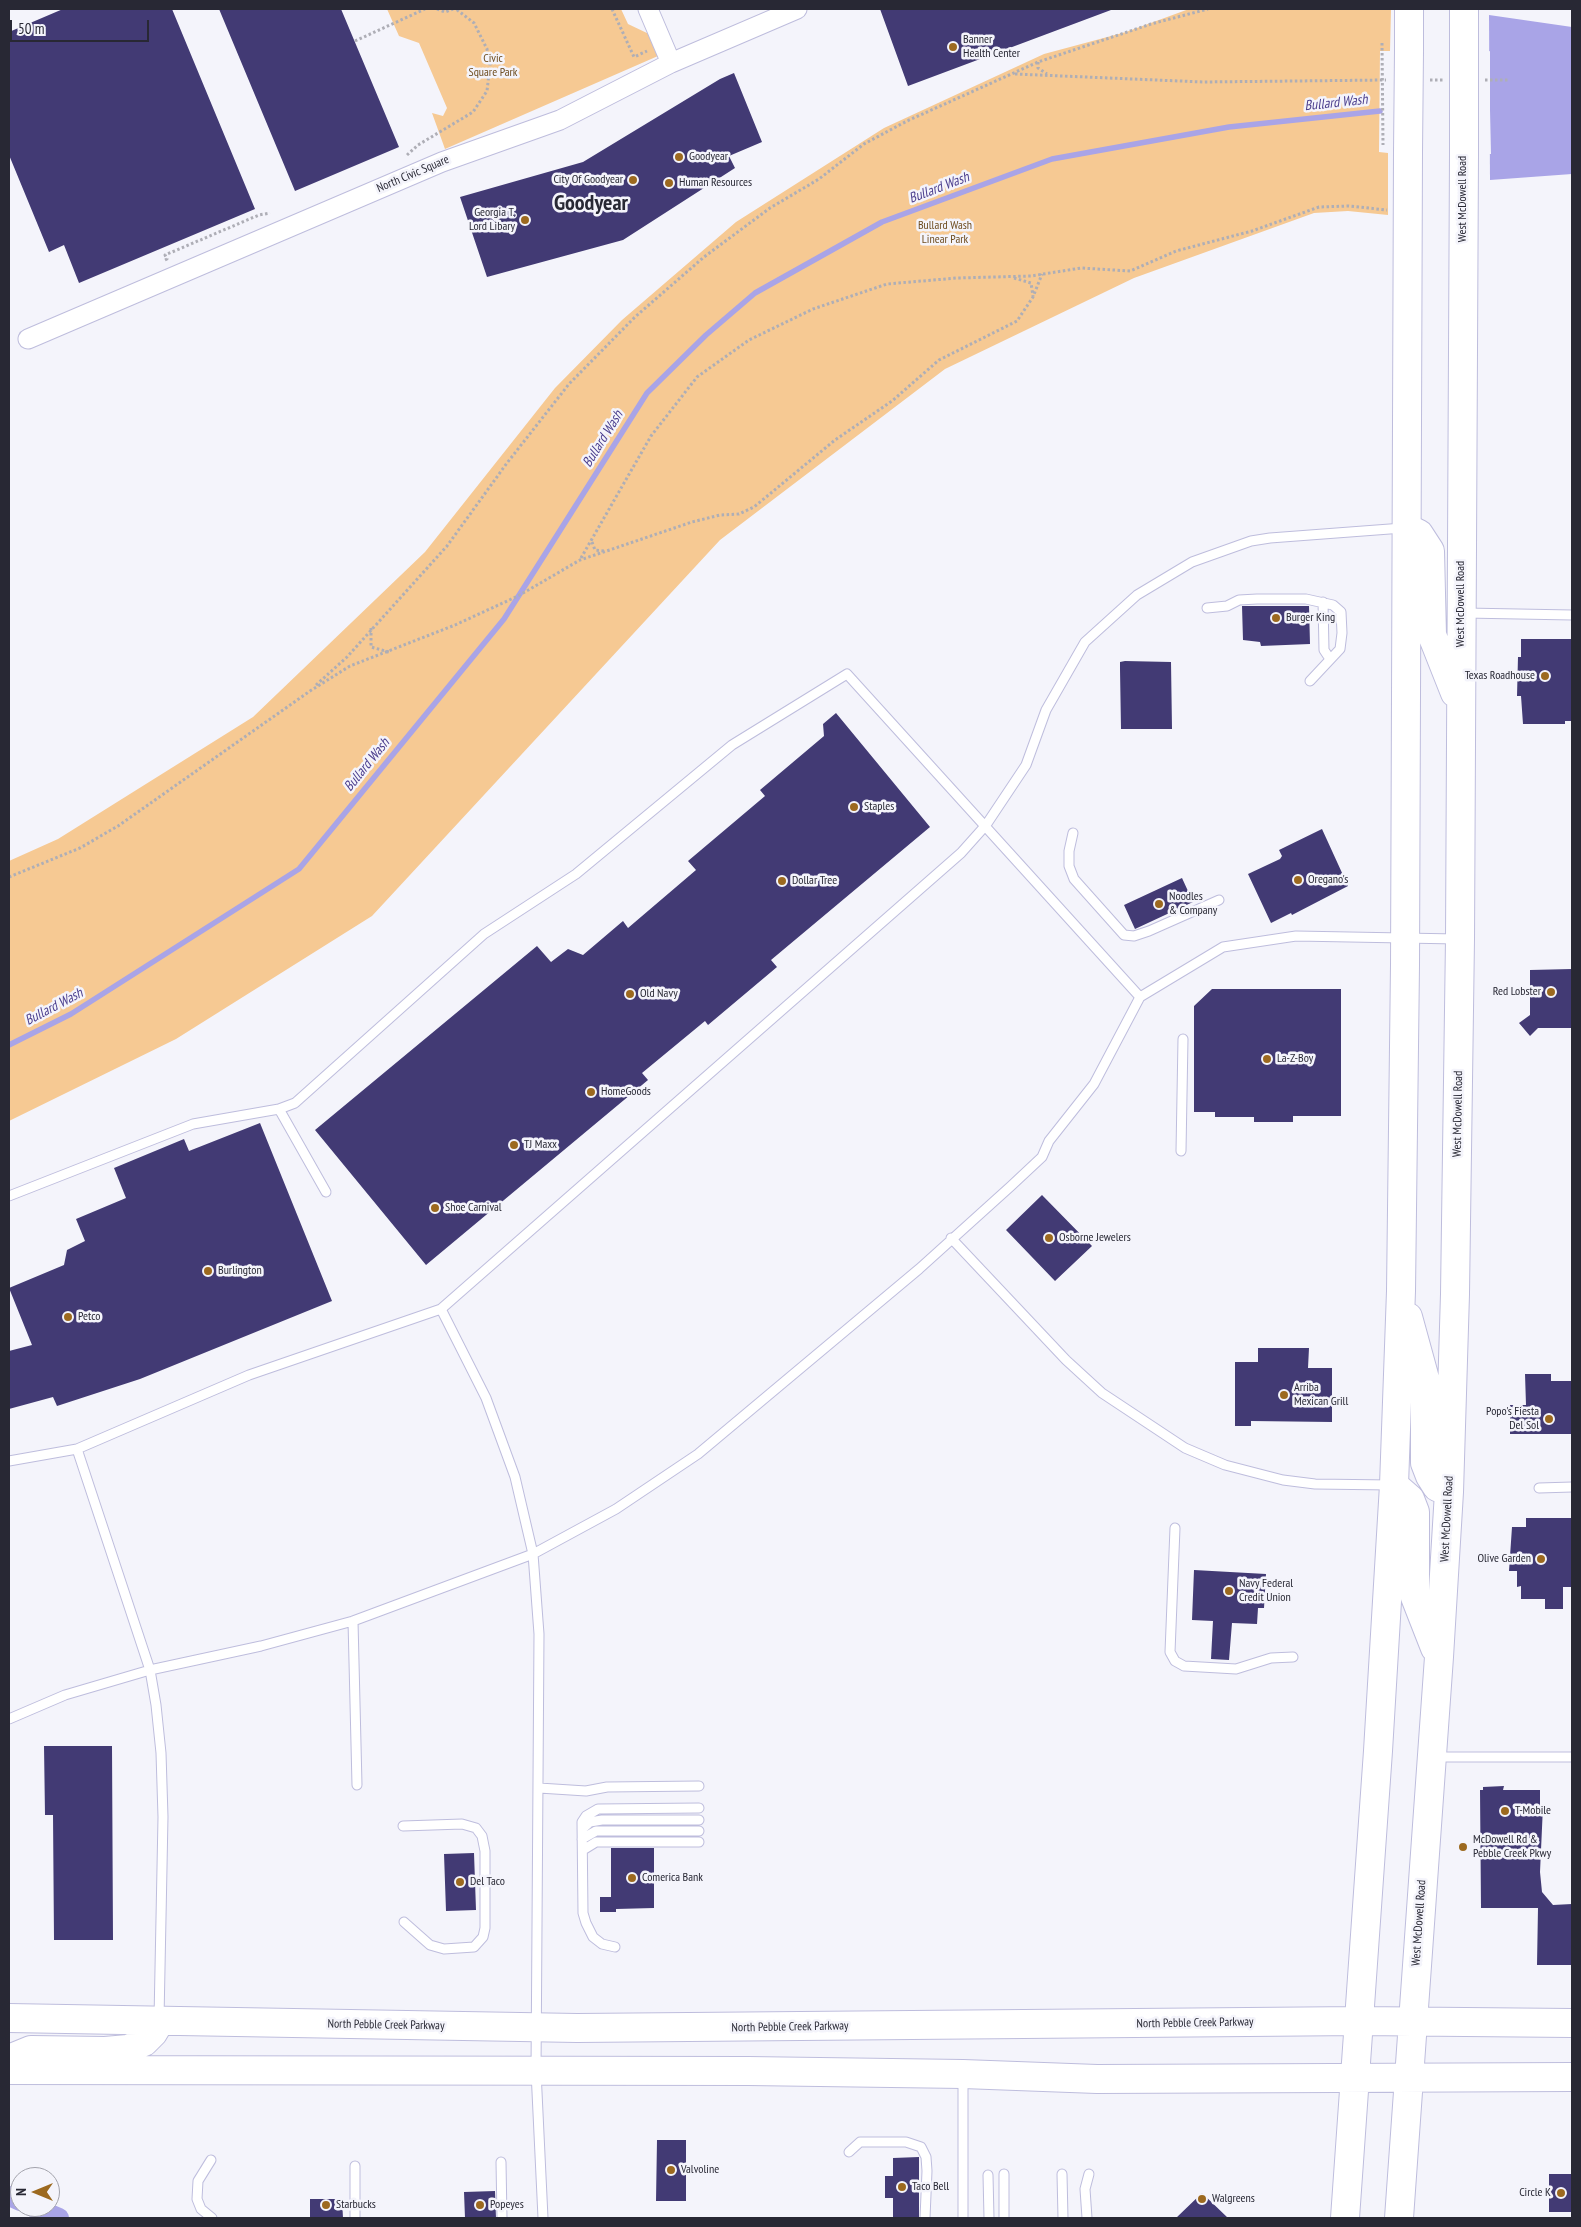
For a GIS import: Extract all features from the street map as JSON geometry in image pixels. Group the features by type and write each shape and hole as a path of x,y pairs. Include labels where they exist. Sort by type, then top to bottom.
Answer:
{"main road":[{"path":"1345,2218 1356,2078 1394,1485 1401,1291 1405,938 1407,216 1396,153 1409,51 1409,9"},
{"name":"West McDowell Road","path":"1399,2218 1439,1657 1448,1492 1455,1284 1460,939 1464,9"},
{"path":"1407,528 1418,534 1430,551 1432,635 1461,708"},
{"path":"1401,1291 1425,1379 1425,1463 1437,1488 1448,1492"},
{"path":"1394,1485 1410,1499 1416,1512 1416,1597 1439,1657"},
{"name":"North Pebble Creek Parkway","path":"9,2018 159,2023 536,2027 1359,2021 1572,2023"},
{"path":"9,2060 31,2050 105,2051 128,2049 144,2042 159,2023"},
{"path":"9,2070 963,2074 1097,2079 1572,2077"}],"street":[{"path":"648,9 670,63"},
{"name":"North Civic Square","path":"28,339 442,162 560,120 670,63 797,9"}],"lane":[{"path":"9,1461 77,1449 249,1375 440,1309 961,853 986,825 1026,765 1046,710 1085,642 1137,595 1192,562 1251,541 1407,528"},
{"path":"1207,608 1227,606 1239,600 1306,599 1333,605 1341,612 1342,632 1340,649 1310,681"},
{"path":"1323,602 1324,650 1330,659"},
{"path":"1461,613 1572,615"},
{"path":"9,1196 193,1124 279,1109 295,1103 484,934 576,874 732,746 847,674 1140,997"},
{"path":"1073,832 1069,866 1074,879 1124,935 1134,936 1149,932 1218,900"},
{"path":"9,1719 65,1695 150,1670 261,1646 353,1621 533,1554 616,1509 698,1454 919,1269 1042,1157 1049,1141 1094,1084 1140,997 1223,947 1296,936 1460,939"},
{"path":"1182,1151 1183,1039"},
{"path":"279,1109 326,1192"},
{"path":"952,1238 1066,1360 1102,1393 1185,1448 1225,1465 1283,1480 1315,1484 1394,1485"},
{"path":"440,1309 486,1398 515,1477 533,1554 540,1634 536,2071 543,2218"},
{"path":"77,1449 150,1670 156,1705 162,1781 162,1927 159,2023"},
{"path":"1539,1488 1572,1487"},
{"path":"1175,1528 1170,1652 1175,1661 1184,1666 1236,1669 1271,1658 1293,1657"},
{"path":"353,1621 357,1785"},
{"path":"1432,1757 1572,1757"},
{"path":"539,1788 586,1790 607,1787 699,1786"},
{"path":"615,1947 602,1944 593,1937 586,1923 582,1822 586,1816 598,1809 699,1808"},
{"path":"582,1829 590,1822 602,1820 699,1820"},
{"path":"403,1826 462,1824 476,1828 482,1836 485,1851 485,1928 483,1937 474,1947 444,1949 430,1945 404,1922"},
{"path":"582,1839 596,1831 699,1831"},
{"path":"583,1850 596,1842 699,1842"},
{"path":"963,2074 963,2218"},
{"path":"850,2152 860,2142 906,2142 921,2147 926,2157 927,2171 926,2218"},
{"path":"211,2160 198,2181 197,2199 201,2209 212,2218"},
{"path":"501,2162 502,2218"},
{"path":"354,2218 355,2166"},
{"path":"1004,2174 1004,2218"},
{"path":"1062,2174 1063,2218"},
{"path":"1087,2218 1085,2189 1089,2174"},
{"path":"988,2175 989,2218"}],"path":[{"path":"355,41 425,9"},
{"path":"401,158 440,131 473,112 487,91 490,65 487,49 474,24 454,9 445,12 437,9"},
{"path":"310,691 347,657 371,628 447,546 507,463 570,384 635,317 704,257 770,208 819,179 864,144 907,121 1038,62 1150,24 1208,9"},
{"path":"1382,43 1396,153"},
{"path":"1038,62 1038,68 1048,75"},
{"path":"1009,74 1203,82 1394,80"},
{"path":"1423,80 1452,80"},
{"path":"1481,80 1510,80"},
{"path":"580,560 587,552 591,541 651,436 697,377 749,340 813,309 887,284 957,278 1012,277 1081,268 1130,271 1176,252 1252,231 1319,207 1349,206 1383,209 1407,216"},
{"path":"159,263 167,259 165,255 259,215 273,212"},
{"path":"9,877 80,848 118,826 310,691 350,666 389,652 518,596 580,560 692,522 738,514 754,507 835,440 892,401 939,360 1017,321 1033,297 1042,274"},
{"path":"1012,277 1031,283 1033,297"},
{"path":"591,541 595,550 608,551"},
{"path":"371,628 371,646 389,652"}],"green space":[{"name":"Civic Square Park","path":"387,9 621,9 628,24 649,34 658,56 445,149 432,113 443,116 447,108 419,43 399,36"},
{"name":"Bullard Wash Linear Park","path":"1189,9 1391,9 1390,51 1380,51 1379,152 1388,153 1388,215 1348,211 1314,213 1134,278 945,369 720,540 372,916 176,1039 9,1121 9,861 58,839 253,717 425,552 555,388 622,320 736,222 884,128 1044,54 1126,32"}],"shaded area":[{"path":"1489,15 1572,27 1572,174 1490,180"}],"pier":[{"path":"1490,51 1491,154 1488,154 1487,52"}],"building":[{"path":"63,9 172,9 255,209 79,283 64,245 49,252 9,155 9,32"},
{"path":"219,9 341,9 399,147 295,191"},
{"name":"Banner Health Center","path":"880,9 1110,9 1111,10 908,86"},
{"path":"734,73 762,142 729,156 735,168 623,240 487,277 460,197 583,162 720,79"},
{"name":"Burger King","path":"1242,606 1309,606 1310,644 1261,646 1260,642 1243,640"},
{"name":"Texas Roadhouse","path":"1521,639 1572,639 1572,721 1565,721 1565,724 1523,724 1521,696 1517,696 1518,657 1521,657"},
{"path":"1120,662 1171,662 1172,729 1121,729"},
{"path":"836,713 930,827 771,960 777,967 708,1025 705,1021 642,1073 648,1080 426,1265 315,1130 537,946 551,962 568,949 583,955 623,921 628,928 696,870 688,861 765,796 760,790 824,736 823,724"},
{"name":"Oregano's","path":"1322,829 1348,886 1292,915 1291,913 1271,923 1248,874 1280,859 1282,856 1279,850"},
{"name":"Noodles & Company","path":"1182,878 1193,902 1135,929 1124,905"},
{"name":"Red Lobster","path":"1572,969 1572,1028 1538,1028 1530,1036 1519,1023 1530,1015 1530,970"},
{"name":"La-Z-Boy","path":"1212,989 1341,989 1341,1116 1293,1116 1293,1122 1254,1122 1254,1117 1215,1117 1215,1112 1194,1112 1194,1006"},
{"name":"Burlington","path":"260,1123 332,1301 140,1379 57,1406 53,1397 9,1409 9,1351 32,1345 9,1288 64,1265 67,1250 85,1241 76,1219 126,1198 114,1168 184,1139 189,1151"},
{"name":"Osborne Jewelers","path":"1042,1195 1092,1246 1055,1281 1006,1230"},
{"name":"Arriba Mexican Grill","path":"1258,1348 1309,1348 1308,1368 1332,1368 1332,1422 1251,1421 1251,1426 1235,1426 1235,1362 1258,1362"},
{"name":"Popo's Fiesta Del Sol","path":"1525,1374 1551,1374 1551,1381 1572,1381 1572,1434 1510,1434 1510,1405 1526,1405"},
{"name":"Olive Garden","path":"1526,1518 1572,1518 1572,1587 1563,1587 1563,1609 1545,1609 1545,1599 1521,1599 1521,1586 1517,1587 1517,1571 1509,1571 1512,1527 1526,1527"},
{"name":"Navy Federal Credit Union","path":"1194,1570 1266,1574 1264,1608 1258,1608 1257,1624 1232,1623 1229,1660 1211,1659 1213,1621 1192,1620"},
{"path":"44,1746 112,1746 113,1940 54,1940 53,1815 45,1815"},
{"path":"1504,1786 1503,1790 1540,1790 1540,1806 1543,1806 1540,1872 1542,1892 1553,1905 1572,1904 1572,1965 1537,1965 1538,1908 1481,1908 1480,1790 1483,1790 1483,1787"},
{"name":"Comerica Bank","path":"611,1848 654,1848 654,1908 616,1909 616,1912 600,1912 600,1897 611,1897"},
{"name":"Del Taco","path":"474,1853 476,1910 446,1911 444,1854"},
{"name":"Valvoline","path":"657,2140 686,2140 686,2201 656,2201"},
{"name":"Taco Bell","path":"919,2157 919,2218 893,2218 893,2198 885,2198 885,2176 893,2176 893,2158"},
{"name":"Circle K","path":"1549,2174 1572,2174 1572,2212 1549,2212"},
{"name":"Popeyes","path":"495,2191 496,2218 465,2218 464,2192"},
{"path":"1202,2193 1228,2218 1176,2218"},
{"name":"Starbucks","path":"310,2199 342,2199 343,2218 310,2218"}],"waterway":[{"name":"Bullard Wash","path":"9,1045 71,1014 299,869 504,619 647,393 706,335 755,293 882,222 1052,159 1229,127 1380,111"}],"place":[{"name":"Banner Health Center","path":"953,47"},
{"name":"Goodyear","path":"679,157"},
{"name":"City Of Goodyear","path":"633,180"},
{"name":"Human Resources","path":"669,183"},
{"name":"Georgia T. Lord Libary","path":"525,220"},
{"name":"Burger King","path":"1276,618"},
{"name":"Texas Roadhouse","path":"1545,676"},
{"name":"Staples","path":"854,807"},
{"name":"Oregano's","path":"1298,880"},
{"name":"Dollar Tree","path":"782,881"},
{"name":"Noodles & Company","path":"1159,904"},
{"name":"Red Lobster","path":"1551,992"},
{"name":"Old Navy","path":"630,994"},
{"name":"La-Z-Boy","path":"1267,1059"},
{"name":"HomeGoods","path":"591,1092"},
{"name":"TJ Maxx","path":"514,1145"},
{"name":"Shoe Carnival","path":"435,1208"},
{"name":"Osborne Jewelers","path":"1049,1238"},
{"name":"Burlington","path":"208,1271"},
{"name":"Petco","path":"68,1317"},
{"name":"Arriba Mexican Grill","path":"1284,1395"},
{"name":"Popo's Fiesta Del Sol","path":"1549,1419"},
{"name":"Olive Garden","path":"1541,1559"},
{"name":"Navy Federal Credit Union","path":"1229,1591"},
{"name":"T-Mobile","path":"1505,1811"},
{"name":"McDowell Rd & Pebble Creek Pkwy","path":"1463,1847"},
{"name":"Comerica Bank","path":"632,1878"},
{"name":"Del Taco","path":"460,1882"},
{"name":"Valvoline","path":"671,2170"},
{"name":"Taco Bell","path":"902,2187"},
{"name":"Circle K","path":"1561,2193"},
{"name":"Walgreens","path":"1202,2199"},
{"name":"Starbucks","path":"326,2205"},
{"name":"Popeyes","path":"480,2205"}],"district":[{"name":"Goodyear","path":"591,204"}]}
